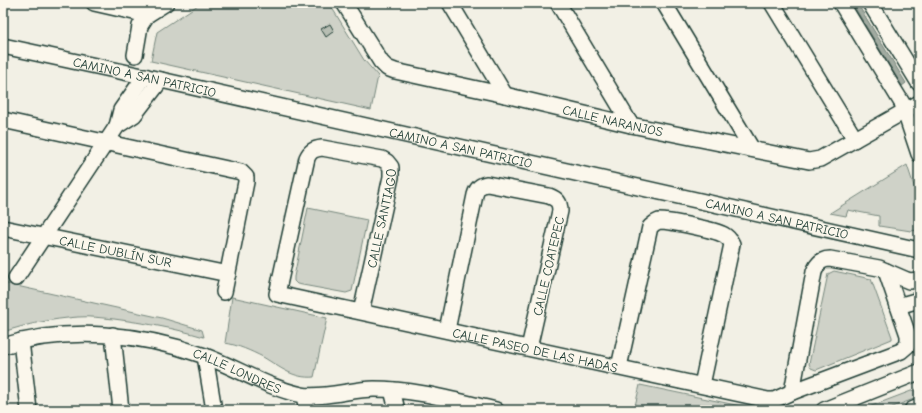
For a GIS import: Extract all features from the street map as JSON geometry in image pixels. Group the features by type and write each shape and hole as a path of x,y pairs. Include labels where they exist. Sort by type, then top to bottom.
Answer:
{"street":[{"path":"94,3 147,15"},
{"name":"CALLE NARANJOS","path":"344,3 381,62 387,68 631,125 809,161 820,158 919,102"},
{"path":"450,3 505,95"},
{"path":"558,3 631,125"},
{"path":"664,3 752,149"},
{"path":"772,3 855,139"},
{"path":"841,3 898,96 905,110 919,154"},
{"path":"870,3 919,83"},
{"path":"134,55 140,26 147,15 164,4"},
{"name":"CAMINO A SAN PATRICIO","path":"3,46 145,76 919,250"},
{"path":"16,278 117,126 121,110 145,76"},
{"path":"117,126 134,115 161,80"},
{"path":"3,120 239,171 246,177 246,182 224,292"},
{"name":"CALLE PASEO DE LAS HADAS","path":"352,154 322,148 313,150 309,154 277,294 772,401 901,351 908,345 908,335 898,306"},
{"name":"CALLE SANTIAGO","path":"352,154 382,159 391,167 391,177 361,312"},
{"name":"CALLE COATEPEC","path":"447,330 478,187 482,184 487,184 519,190 555,198 559,202 560,206 529,348"},
{"path":"619,367 650,227 659,221 693,227 724,235 732,244 702,385"},
{"name":"CALLE DUBLÍN SUR","path":"3,228 228,274"},
{"path":"792,392 816,266 824,259 830,259 886,270 909,281 919,280"},
{"path":"886,270 898,306 919,300"},
{"name":"CALLE LONDRES","path":"3,346 21,341 60,335 113,335 157,341 205,356 281,389 305,403 321,395 353,390 392,390 439,397 492,410"},
{"path":"113,335 121,410"},
{"path":"21,341 29,410"},
{"path":"205,356 214,410"},
{"path":"824,410 919,372"},
{"path":"392,390 398,410"},
{"path":"912,410 919,407"}],"shaded area":[{"path":"201,3 329,3 364,60 378,76 371,110 151,61 157,32"},
{"path":"852,3 857,3 906,83 902,86"},
{"path":"907,165 919,201 919,230 911,231 879,226 879,216 848,210 846,216 830,213"},
{"path":"308,208 367,220 352,291 346,293 297,284 294,281"},
{"path":"834,271 871,279 892,339 816,370 811,368 809,364 828,274"},
{"path":"3,283 162,318 202,330 204,337 148,324 87,317 49,321 3,332"},
{"path":"232,297 327,318 314,377 293,374 263,357 240,347 225,343"},
{"path":"919,309 919,332 915,314"},
{"path":"640,385 760,410 634,410"},
{"path":"919,388 919,397 885,410 861,410"}],"building":[{"path":"330,24 334,31 326,37 321,29"}]}
